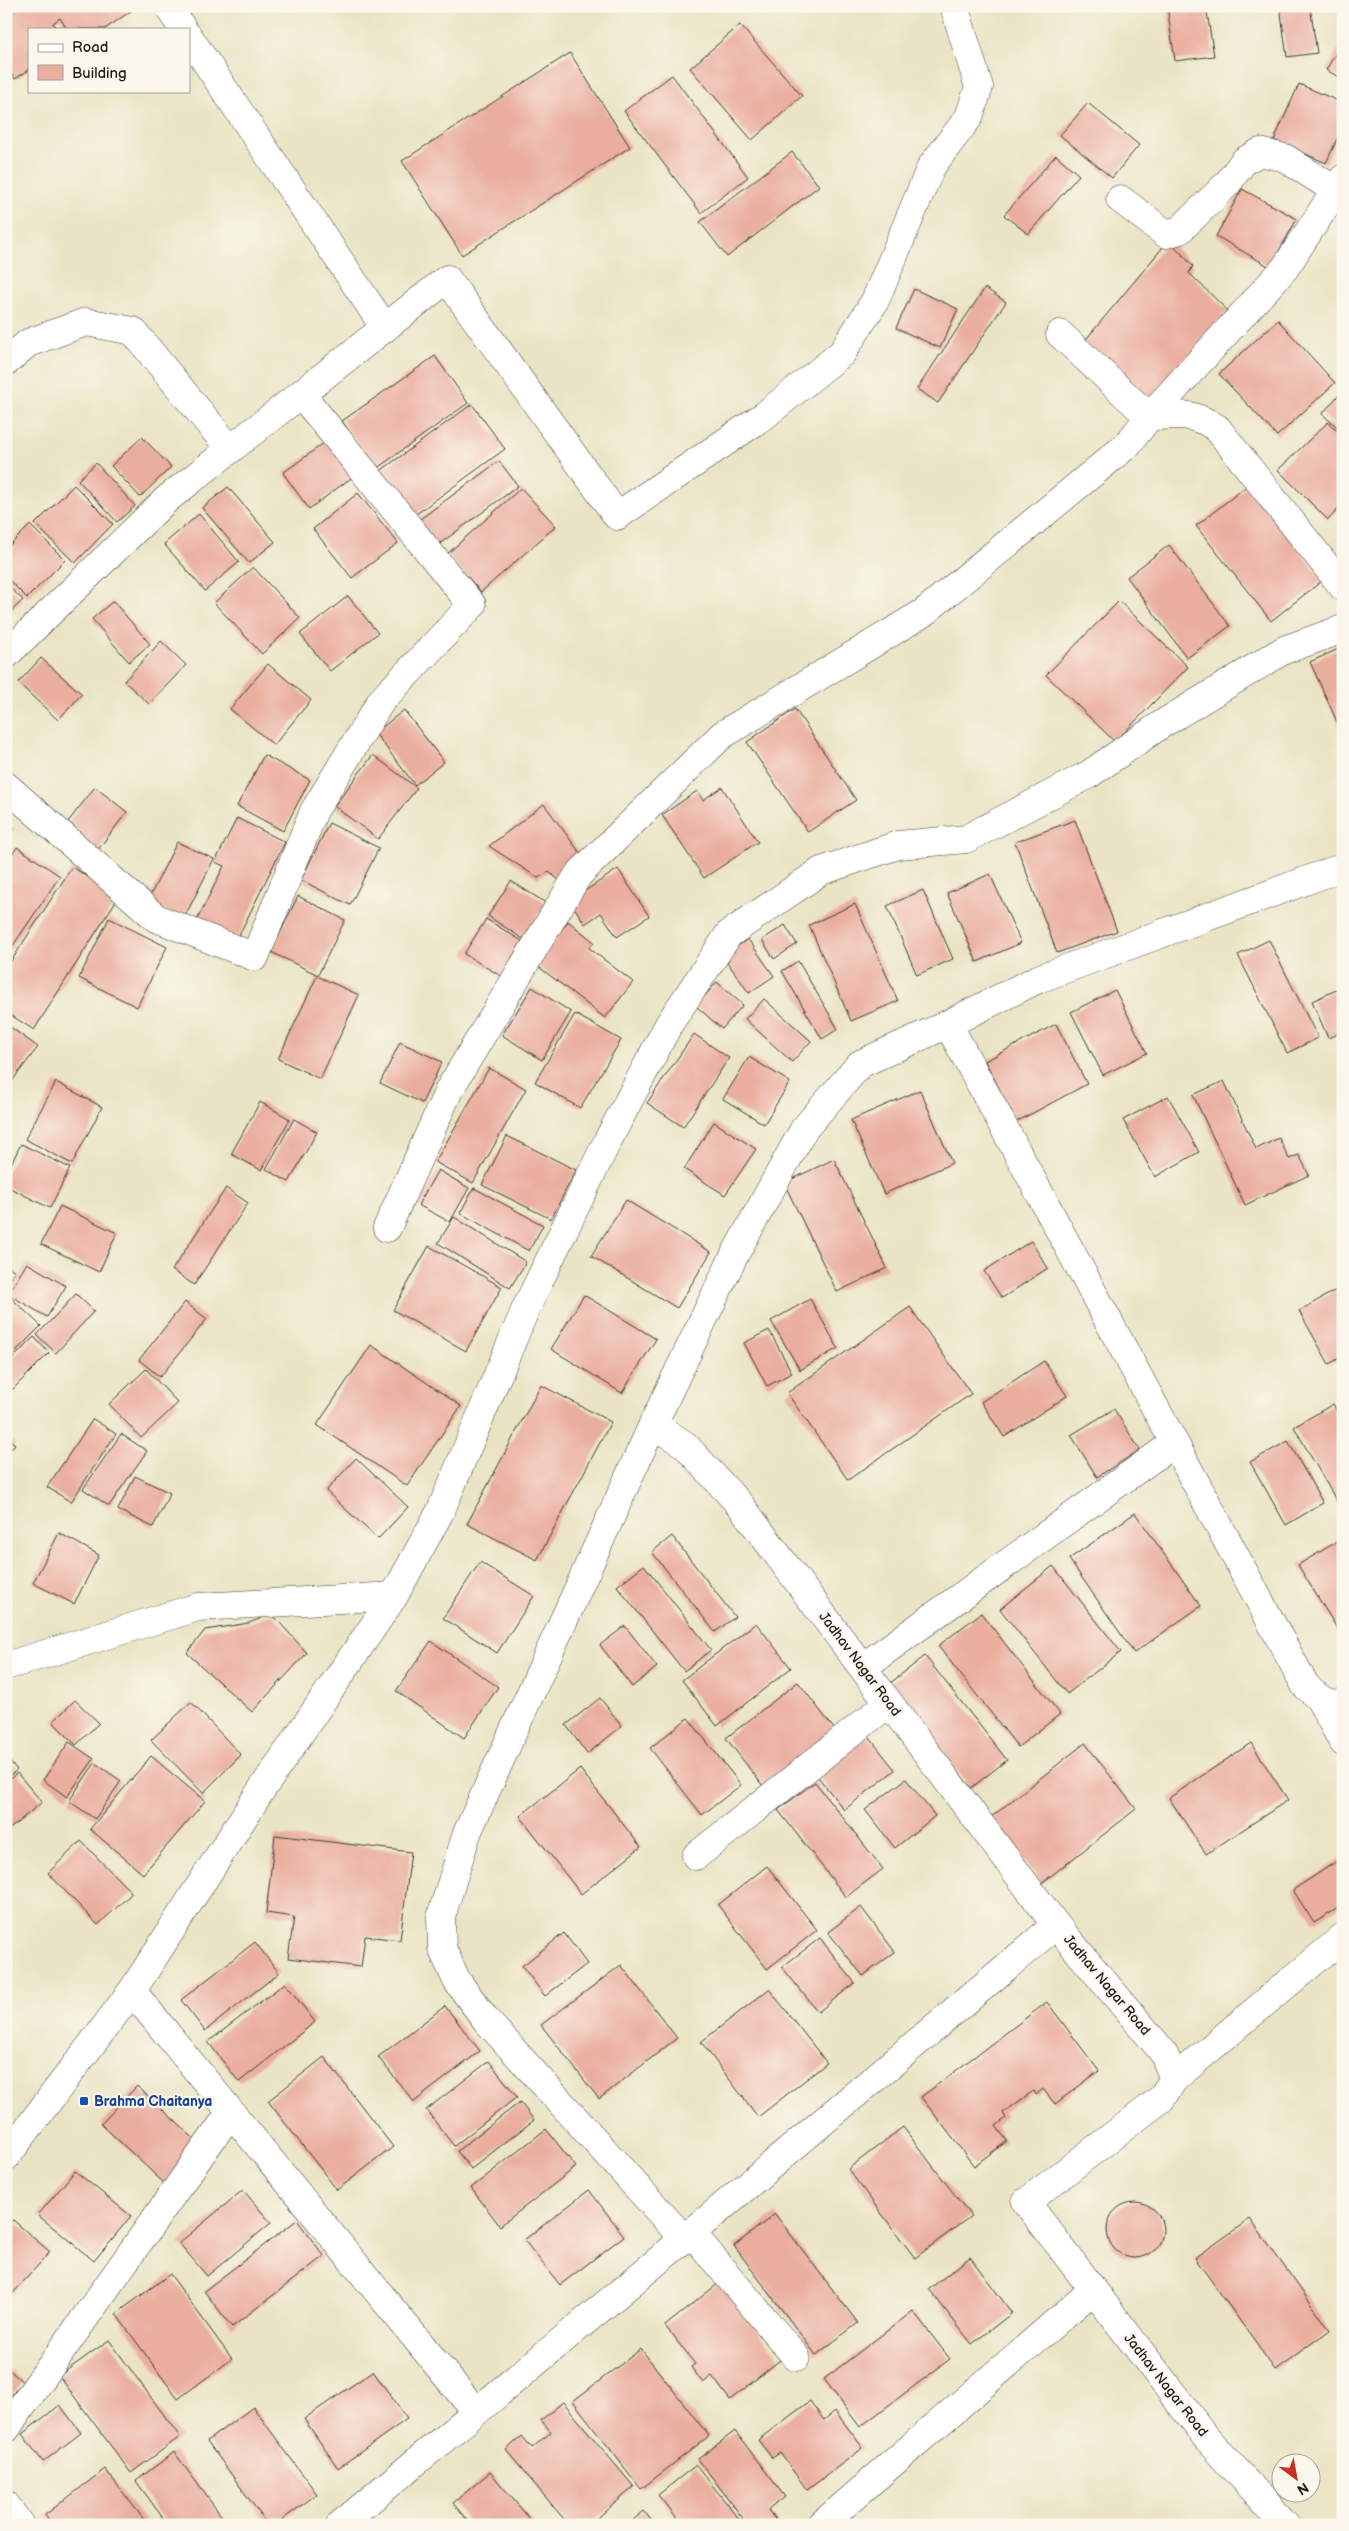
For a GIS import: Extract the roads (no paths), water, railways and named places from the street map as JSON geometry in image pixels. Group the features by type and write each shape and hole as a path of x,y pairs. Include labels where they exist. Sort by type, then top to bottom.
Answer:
{"street":[{"path":"168,6 182,28"},
{"path":"6,655 167,499 447,279 617,516 765,415 842,353 875,301 931,168 969,117 979,87 954,6"},
{"path":"190,38 385,328"},
{"path":"386,1228 449,1090 578,875 722,735 923,613 1127,445 1149,417 1285,268 1339,184 1285,158 1260,152 1244,161 1227,184 1180,230 1166,234 1120,199"},
{"path":"6,362 28,344 86,322 133,331 230,449"},
{"path":"1060,334 1149,417 1184,414 1204,420 1217,428 1343,587"},
{"path":"6,786 156,918 255,957 314,811 381,702 472,605 301,394"},
{"path":"6,2157 132,1990 260,1792 394,1596 441,1510 526,1308 608,1140 669,1024 729,934 821,871 898,845 966,839 1088,775 1162,724 1284,650 1343,629"},
{"path":"796,2357 688,2235 486,2020 457,1981 442,1948 441,1916 468,1833 652,1424 734,1256 804,1129 860,1064 1038,980 1343,866"},
{"path":"948,1024 1305,1685 1331,1701 1343,1742"},
{"name":"Jadhav Nagar Road","path":"652,1424 685,1445 741,1506 1056,1925 1163,2052 1174,2079 1161,2099 1026,2202 1205,2436 1286,2525"},
{"path":"864,1668 1174,1443"},
{"path":"6,1666 198,1607 394,1596"},
{"path":"696,1856 889,1702"},
{"path":"340,2525 1056,1925"},
{"path":"1174,2079 1343,1938"},
{"path":"132,1990 476,2412"},
{"path":"6,2428 231,2112"},
{"path":"821,2525 1094,2290"},
{"path":"6,2505 20,2525"}],"place":[{"name":"Brahma Chaitanya","path":"84,2101"}]}
